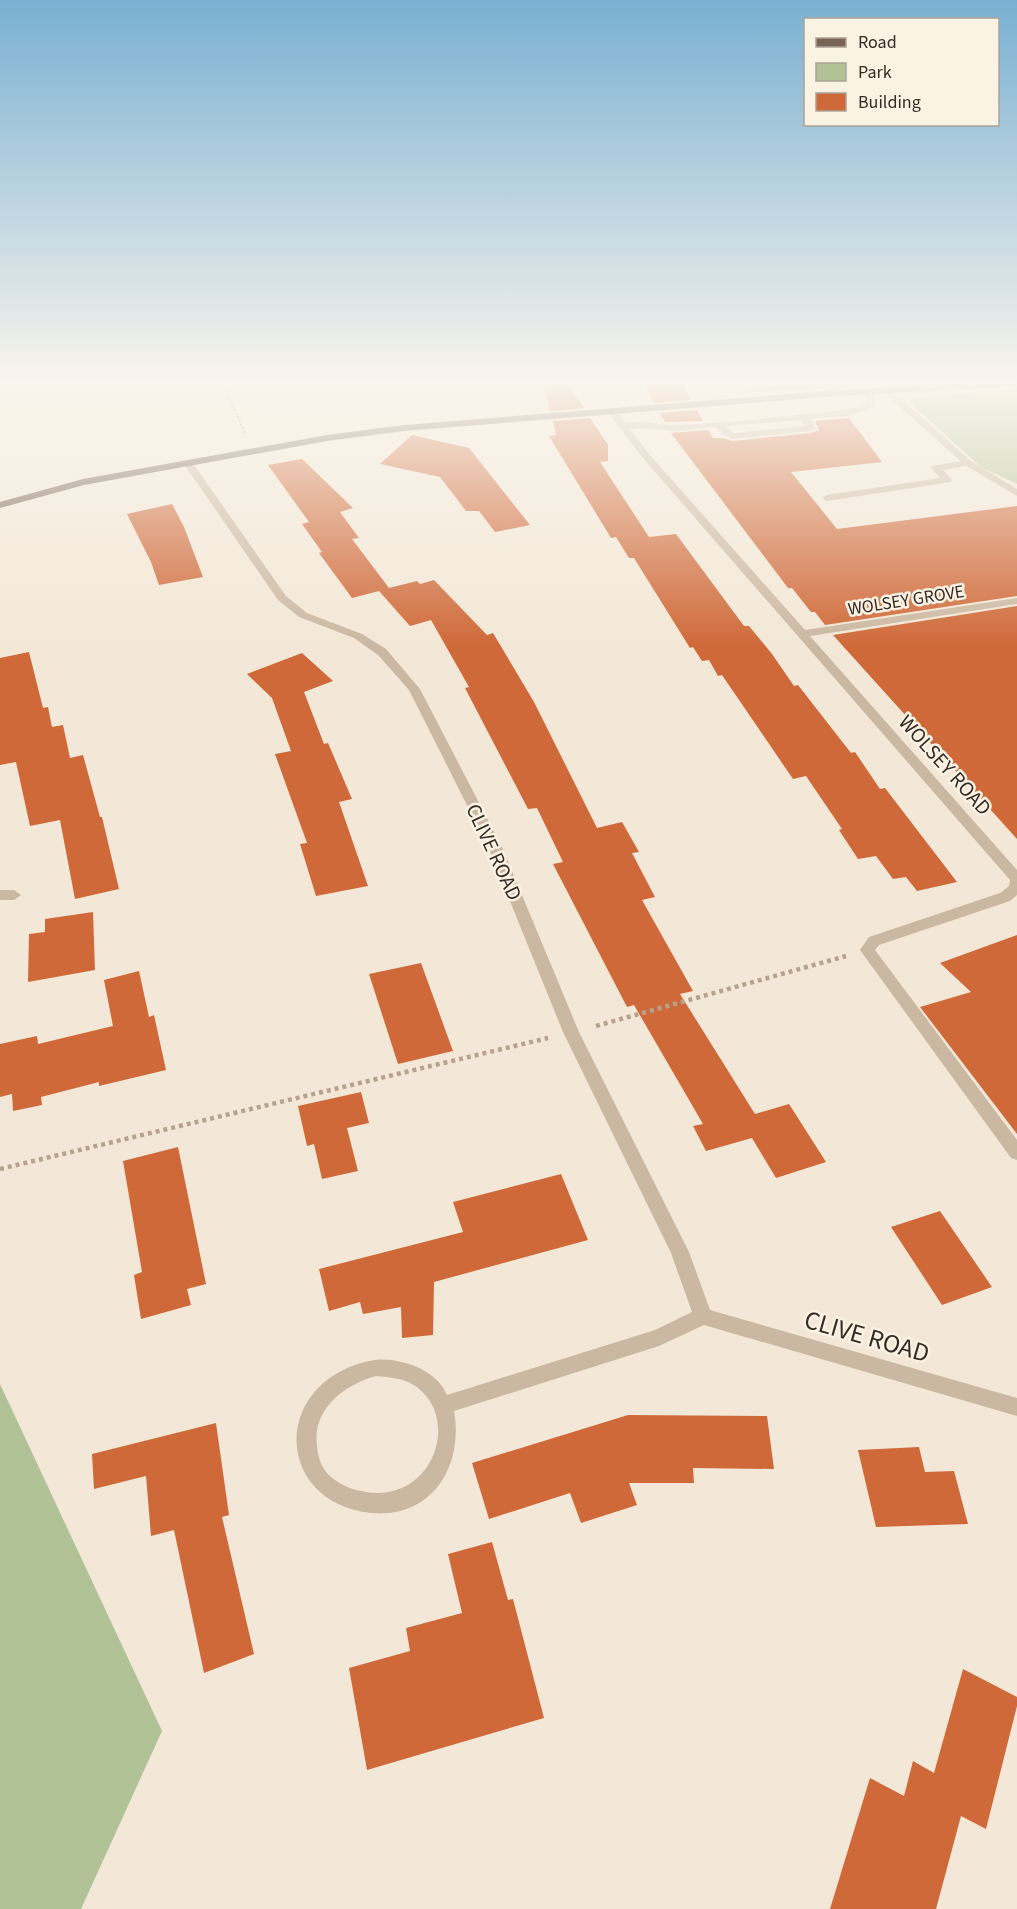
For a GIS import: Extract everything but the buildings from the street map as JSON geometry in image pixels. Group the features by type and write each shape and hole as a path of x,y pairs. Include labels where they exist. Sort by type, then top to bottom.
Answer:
{"main road":[{"path":"0,505 83,483 161,469"}],"street":[{"name":"CLIVE ROAD","path":"193,469 282,598 303,615 358,636 382,652 414,689 495,847 571,1032 680,1252 703,1316 1017,1407"},
{"name":"WOLSEY ROAD","path":"659,469 1017,879 1017,888 1005,897 874,941 867,950"},
{"path":"827,498 947,480 937,469"},
{"path":"978,469 1017,493"},
{"name":"WOLSEY GROVE","path":"801,634 1017,601"},
{"path":"867,950 1017,1153"},
{"path":"444,1405 659,1336 703,1316"},
{"path":"389,1367 412,1373 431,1386 444,1405 447,1432 443,1463 428,1483 406,1498 381,1505 365,1505 340,1497 321,1482 309,1461 306,1429 315,1406 331,1387 352,1373 389,1367"}],"path":[{"path":"0,1170 571,1032 867,950"}],"green space":[{"path":"985,469 1017,469 1017,484"},
{"path":"0,1384 162,1731 81,1909 0,1909"}]}
